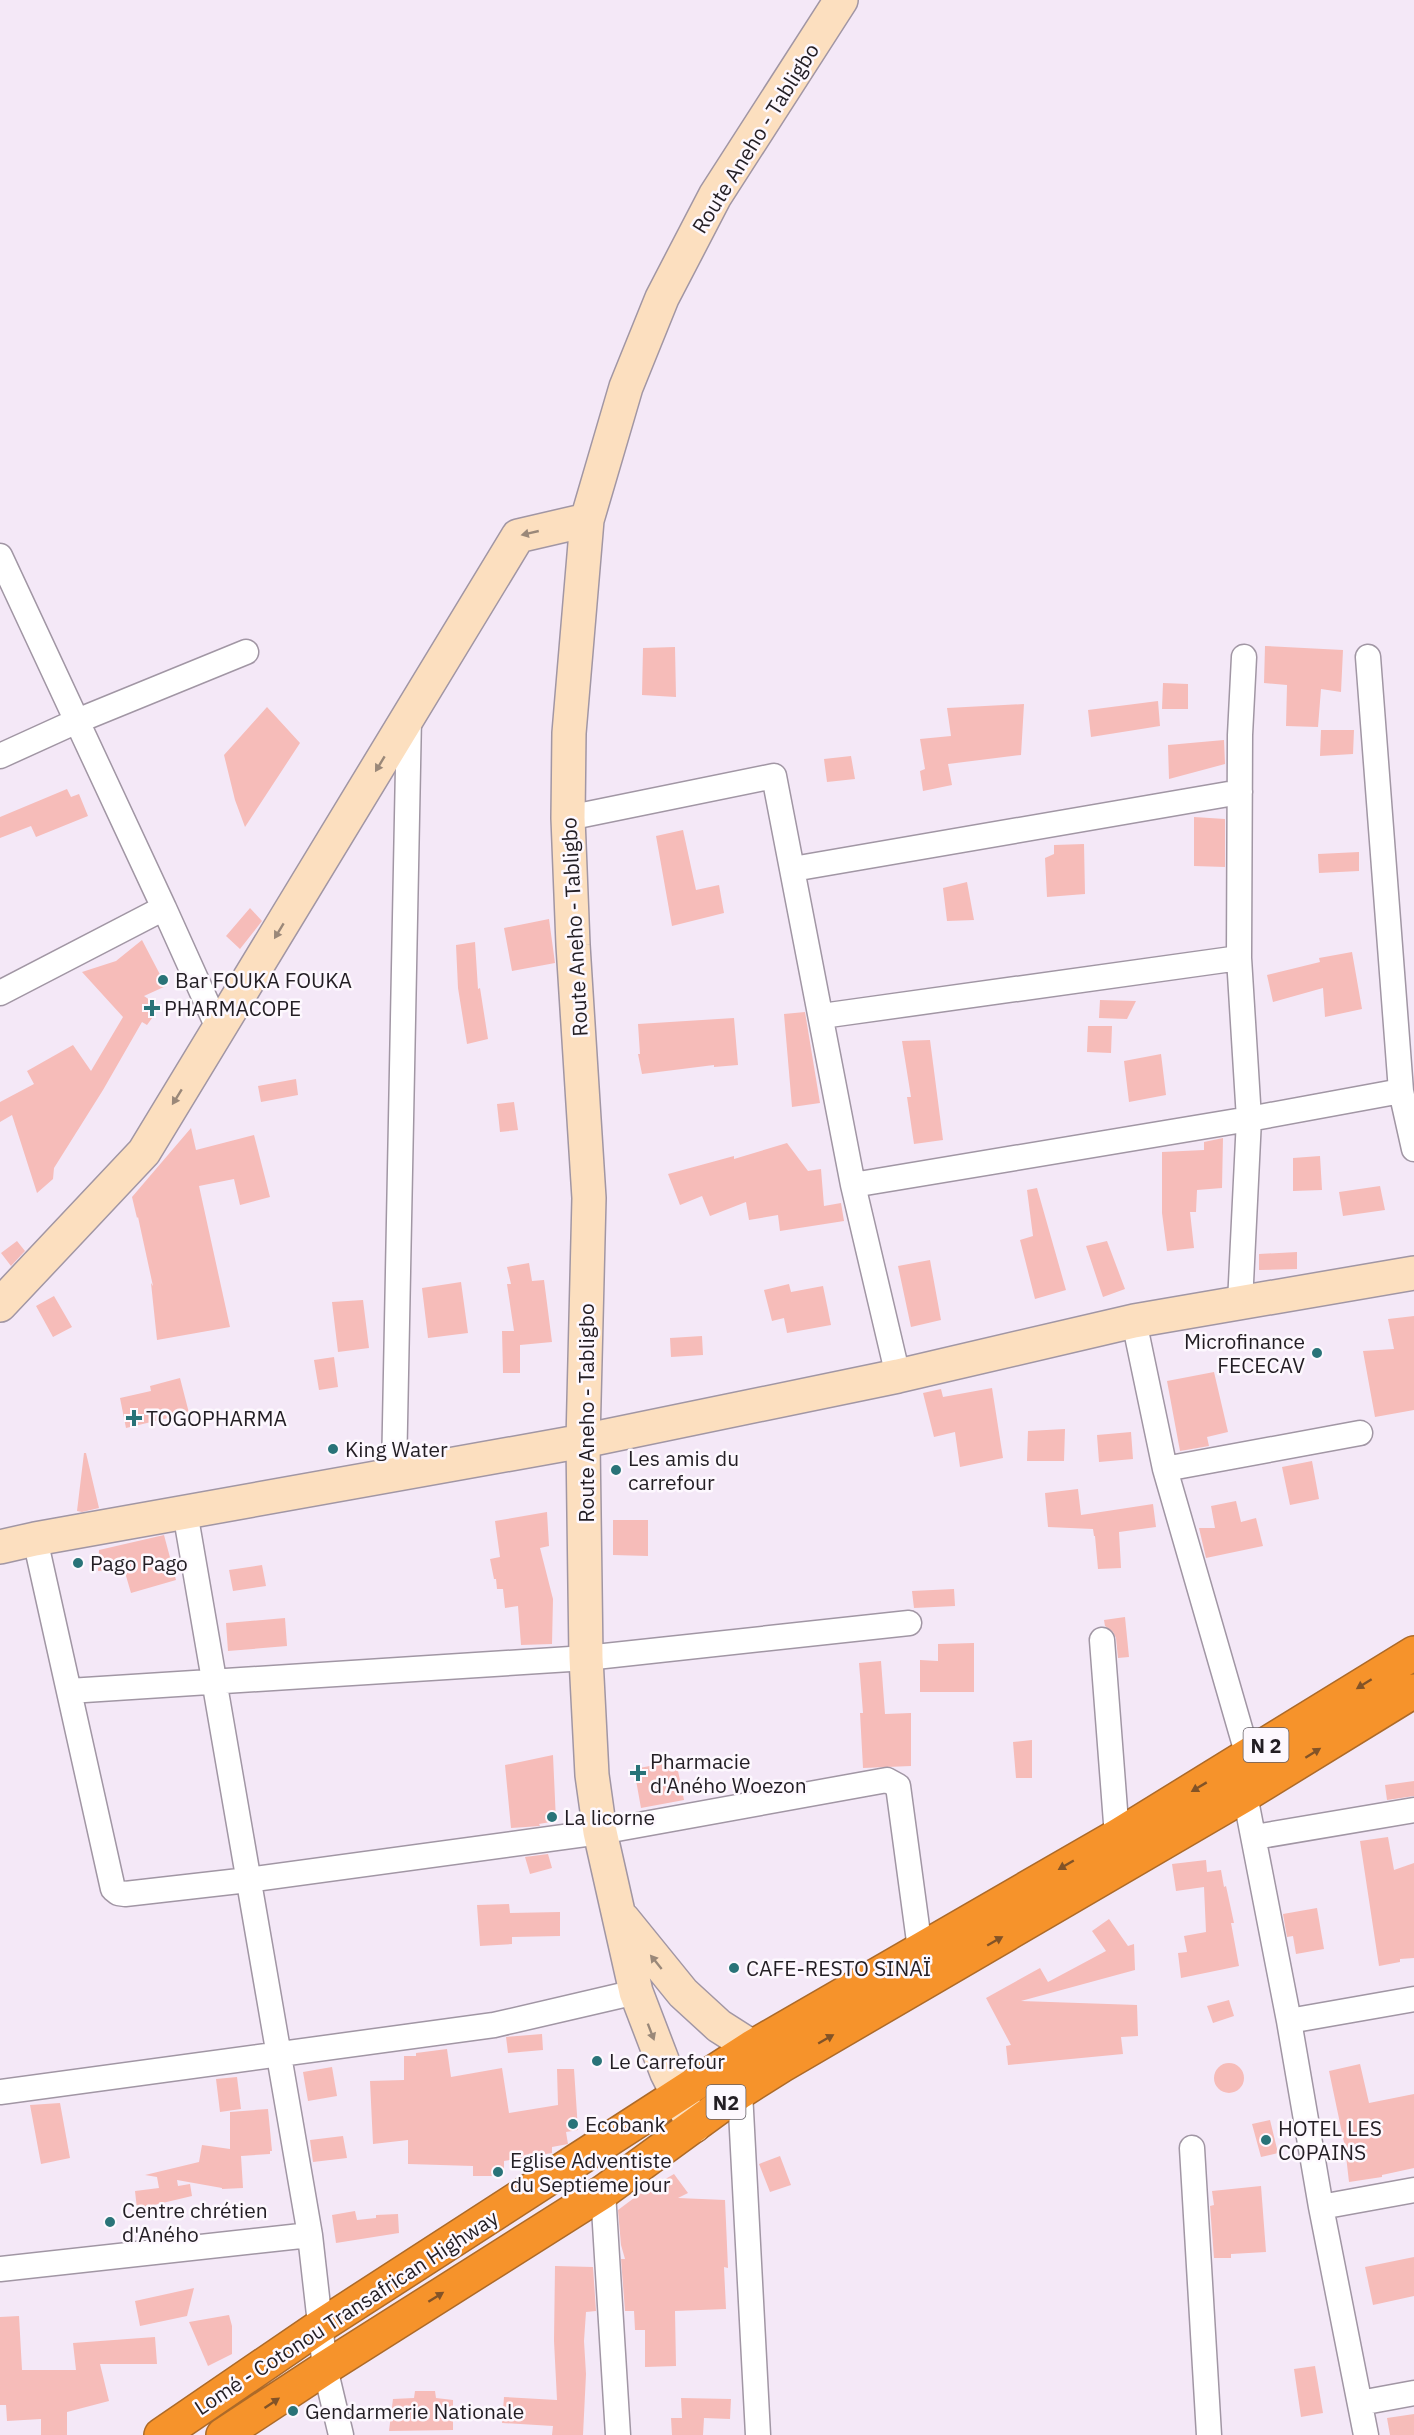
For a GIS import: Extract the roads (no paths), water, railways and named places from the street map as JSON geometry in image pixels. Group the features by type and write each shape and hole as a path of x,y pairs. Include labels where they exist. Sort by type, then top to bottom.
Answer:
{"highway":[{"name":"N 2","path":"1117,1836 1414,1653"},
{"name":"N 2","path":"1245,1795 1414,1691"},
{"name":"N2","path":"223,2435 603,2192 740,2092 781,2066 1245,1795"},
{"name":"Lomé - Cotonou Transafrican Highway","path":"161,2435 319,2327 752,2048 1117,1836"}],"street":[{"name":"Route Aneho - Tabligbo","path":"694,2126 667,2073 636,1992 600,1832 592,1775 586,1658 583,1441 589,1198 573,945 568,818 569,734 587,520 626,387 662,298 715,196 841,0"},
{"path":"0,1305 144,1152 518,536 587,520"},
{"path":"0,556 219,1030"},
{"path":"0,756 77,721 246,652"},
{"path":"1240,1303 1249,1119 1239,958 1244,657"},
{"path":"1368,657 1401,1091 1414,1149"},
{"path":"394,1474 409,716"},
{"path":"568,818 774,776 853,1185 898,1376"},
{"path":"793,869 1240,792"},
{"path":"0,993 164,908"},
{"path":"822,1016 1239,958"},
{"path":"853,1185 1249,1119 1401,1091"},
{"path":"0,1548 35,1539 583,1441 898,1376 1134,1321 1414,1273"},
{"path":"1134,1321 1165,1469 1248,1756"},
{"path":"1165,1469 1360,1433"},
{"path":"185,1512 310,2235 325,2368 341,2435"},
{"path":"35,1539 113,1889 118,1893 248,1880 600,1832 887,1780 898,1786 920,1949"},
{"path":"69,1691 586,1658 909,1623"},
{"path":"1102,1640 1117,1836"},
{"path":"1245,1795 1255,1837 1321,2207 1366,2435"},
{"path":"1255,1837 1414,1810"},
{"path":"620,1915 683,1993 719,2026 781,2066"},
{"path":"0,2092 494,2025 636,1992"},
{"path":"1289,2021 1414,1999"},
{"path":"740,2092 758,2435"},
{"path":"1192,2148 1209,2435"},
{"path":"1321,2207 1414,2190"},
{"path":"603,2192 618,2435"},
{"path":"0,2269 310,2235"},
{"path":"1360,2403 1414,2393"}],"place":[{"name":"Bar FOUKA FOUKA","path":"163,980"},
{"name":"PHARMACOPE","path":"152,1008"},
{"name":"Microfinance FECECAV","path":"1317,1353"},
{"name":"TOGOPHARMA","path":"134,1418"},
{"name":"King Water","path":"333,1449"},
{"name":"Les amis du carrefour","path":"616,1470"},
{"name":"Pago Pago","path":"78,1563"},
{"name":"Pharmacie d'Aného Woezon","path":"638,1773"},
{"name":"La licorne","path":"552,1817"},
{"name":"CAFE-RESTO SINAÏ","path":"734,1968"},
{"name":"Le Carrefour","path":"597,2061"},
{"name":"Ecobank","path":"573,2124"},
{"name":"HOTEL LES COPAINS","path":"1266,2140"},
{"name":"Eglise Adventiste du Septieme jour","path":"498,2172"},
{"name":"Centre chrétien d'Aného","path":"110,2222"},
{"name":"Gendarmerie Nationale","path":"293,2411"}]}
